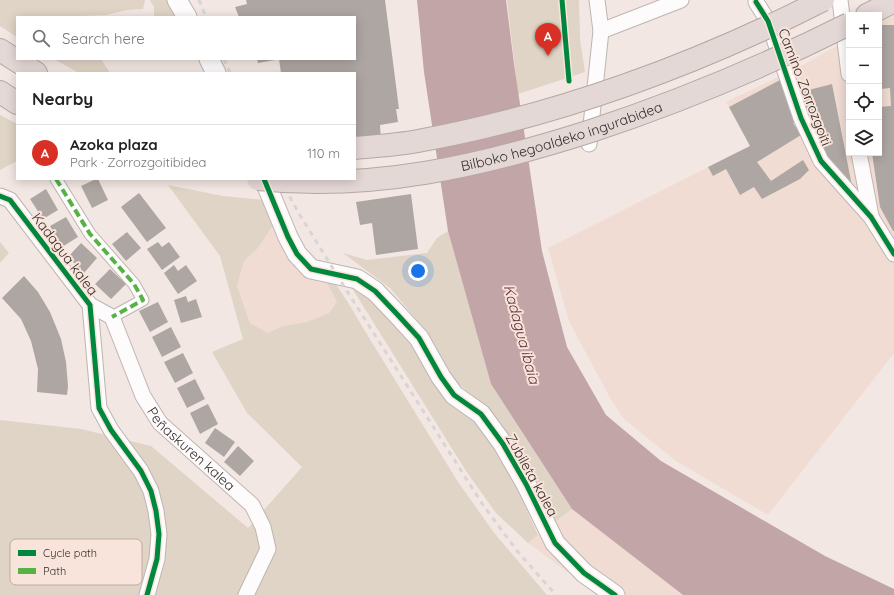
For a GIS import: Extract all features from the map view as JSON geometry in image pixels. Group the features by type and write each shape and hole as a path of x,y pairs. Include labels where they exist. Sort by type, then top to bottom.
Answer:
{"highway":[{"name":"Bilboko hegoaldeko ingurabidea","path":"356,148 417,142 474,130 546,111 634,82 725,46 823,0"},
{"path":"873,12 894,1"},
{"name":"Bilboko hegoaldeko ingurabidea","path":"269,180 291,182 346,182 405,177 473,165 558,142 633,117 729,80 801,48 846,26"},
{"path":"0,50 34,72"},
{"path":"0,92 16,102"}],"street":[{"path":"177,0 186,16"},
{"path":"589,144 601,31 597,0"},
{"path":"601,31 681,0"},
{"path":"840,0 846,49"},
{"name":"Camino Zorrozgoiti","path":"757,1 768,21 801,118 821,161 871,217 894,254"},
{"path":"210,60 216,72"},
{"path":"860,156 871,217"},
{"path":"57,180 90,234 134,284 143,300 112,317 90,305"},
{"name":"Zubileta kalea","path":"264,180 288,237 297,254 311,269 357,279 376,291 419,338 441,377 454,394 481,414 503,444 526,484 555,543 584,573 615,595"},
{"name":"Kadagua kalea","path":"0,196 10,200 90,305 99,408 111,430 141,471 151,491 156,511 159,534 157,560 147,595"},
{"name":"Peñaskuren kalea","path":"112,317 143,396 160,423 252,504 263,527 268,549 246,595"}],"shaded area":[{"path":"0,0 145,0 143,9 127,10 106,15 16,16 16,36 0,26"},
{"path":"150,0 167,0 175,16 154,16 154,7"},
{"path":"507,0 579,0 580,40 585,72 518,94"},
{"path":"894,15 894,353 768,515 676,461 624,419 610,398 569,321 548,248 750,146 726,102 801,66 846,41 846,156 882,156 882,21"},
{"path":"56,60 102,60 109,72 77,72"},
{"path":"0,115 16,123 16,162 0,170"},
{"path":"168,185 223,196 264,200 275,222 258,248 244,261 237,286 250,323 268,333 283,326 307,322 329,313 337,302 327,283 335,283 458,482 495,534 547,595 251,595 264,570 273,557 275,546 271,525 263,511 302,467 247,413 212,352 243,339 220,256"},
{"path":"275,222 296,269 309,280 327,283 337,302 329,313 307,322 283,326 268,333 250,323 237,286 244,261 258,248"},
{"path":"448,231 491,384 572,509 552,524 489,409 451,378 421,325 390,288 343,253 367,260 427,253 437,238"},
{"path":"0,242 9,253 0,263"},
{"path":"352,288 365,291 386,309 463,409 489,436 511,475 538,535 528,543 496,513 466,471"},
{"path":"0,420 81,429 151,446 248,528 255,521 264,548 240,595 0,595"},
{"path":"572,509 683,595 599,595 528,543"}],"water":[{"name":"Kadagua ibaia","path":"417,0 506,0 542,251 567,347 606,415 661,461 825,556 894,589 894,595 683,595 572,509 491,384 448,231 424,72"}],"building":[{"path":"246,0 385,0 399,109 396,109 398,122 380,125 381,140 356,144 356,72 281,72 279,60 356,60 356,16 239,16 235,7 247,4"},
{"path":"882,25 894,25 894,231 880,207 872,156 882,156 882,107 891,106 890,88 882,89"},
{"path":"257,60 275,60 258,63"},
{"path":"782,79 799,119 793,123 801,135 757,162 771,181 803,160 809,170 800,179 762,199 754,187 740,195 726,169 713,176 708,167 750,146 729,107"},
{"path":"832,84 852,186 822,156 811,127 801,92"},
{"path":"94,180 98,180 108,200 92,208 81,186"},
{"path":"46,189 58,210 43,219 30,199"},
{"path":"139,193 166,228 147,242 121,207"},
{"path":"411,194 418,249 376,255 372,223 360,225 356,202"},
{"path":"66,217 78,237 62,247 50,226"},
{"path":"127,232 141,248 126,261 112,244"},
{"path":"158,242 162,247 169,242 180,257 162,270 147,249"},
{"path":"81,243 97,258 84,273 68,257"},
{"path":"174,265 178,271 186,265 197,281 178,294 164,273"},
{"path":"110,269 126,284 111,299 95,284"},
{"path":"24,276 38,292 50,312 61,339 66,362 68,386 67,395 37,392 38,369 31,341 21,319 2,298"},
{"path":"186,296 188,302 196,299 202,317 181,323 174,300"},
{"path":"158,302 168,322 150,332 139,311"},
{"path":"171,327 181,347 162,357 152,337"},
{"path":"183,353 193,373 175,383 164,362"},
{"path":"195,379 205,399 187,408 177,388"},
{"path":"208,404 218,424 200,434 190,413"},
{"path":"215,428 235,442 224,457 205,443"},
{"path":"238,446 254,461 240,476 224,462"}],"railway":[{"path":"199,0 206,16"},
{"path":"224,60 230,72"},
{"path":"281,180 298,212 345,288 483,505 518,552 556,595"}],"marked path":[{"path":"57,180 90,234 134,284 143,300 112,317"}],"cycle path":[{"path":"562,0 569,81"},
{"path":"756,2 768,21 801,118 821,161 871,217 894,254"},
{"path":"264,180 288,237 297,254 311,269 357,279 375,291 396,313 419,338 441,377 454,395 481,414 503,444 526,484 555,543 584,573 615,595"},
{"path":"0,196 10,200 90,305 99,408 111,430 141,471 151,491 156,511 159,534 157,559 147,595"}],"place":[{"name":"Azoka plaza","path":"548,56"}]}
